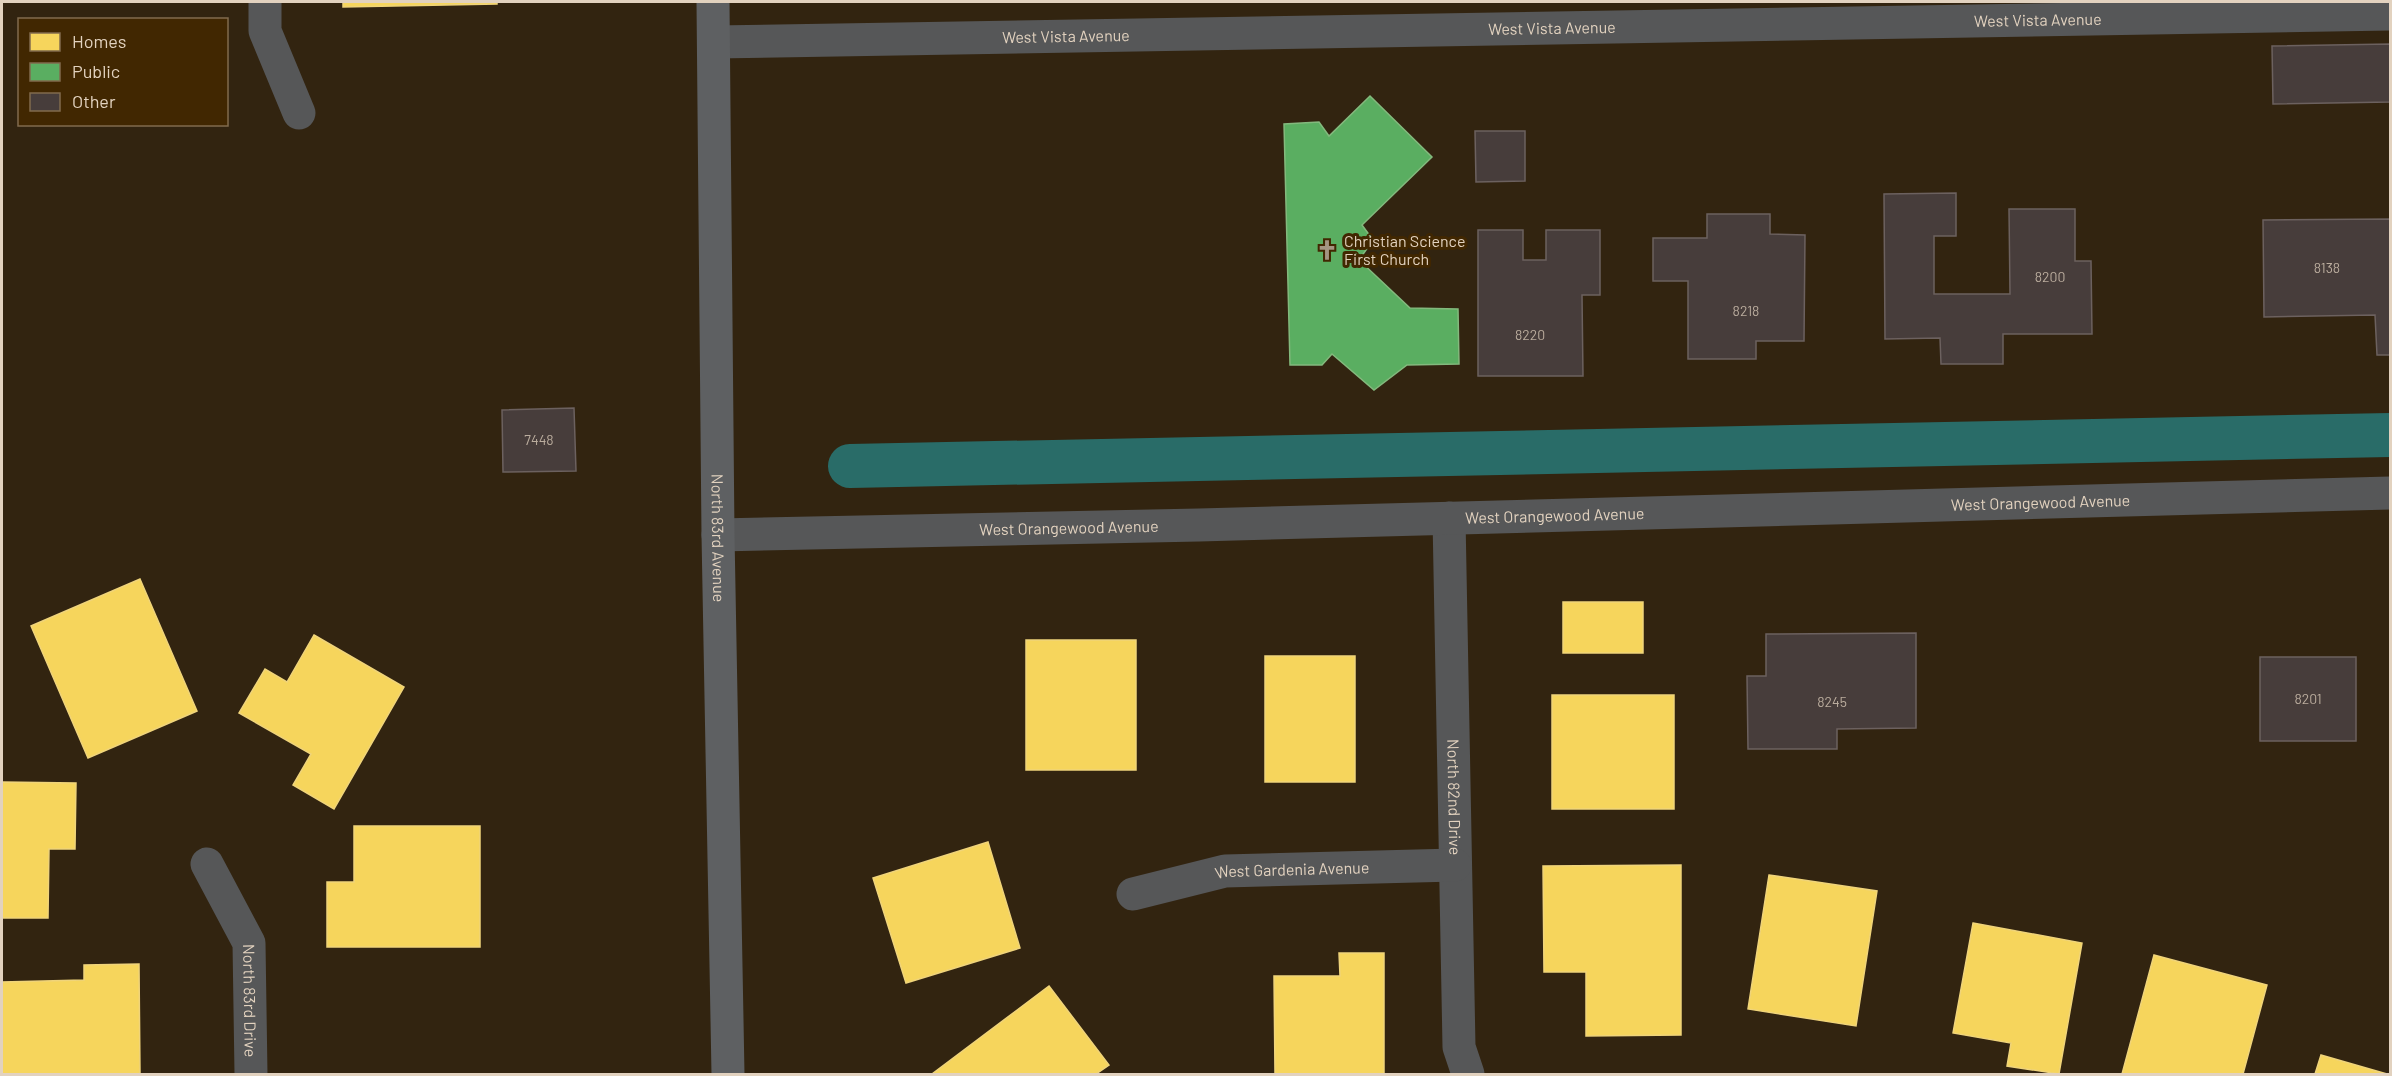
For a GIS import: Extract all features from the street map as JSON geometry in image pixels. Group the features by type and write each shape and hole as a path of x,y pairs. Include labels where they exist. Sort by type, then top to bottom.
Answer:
{"main road":[{"name":"North 83rd Avenue","path":"713,2 718,535 728,1074"}],"street":[{"path":"265,2 265,31 299,114"},
{"name":"West Vista Avenue","path":"714,42 2152,10 2391,14"},
{"name":"West Orangewood Avenue","path":"718,535 2391,493"},
{"name":"North 82nd Drive","path":"1449,518 1459,1047 1468,1074"},
{"name":"North 83rd Drive","path":"207,864 249,943 250,1074"},
{"name":"West Gardenia Avenue","path":"1133,894 1225,871 1455,864"}],"building: Homes":[{"path":"343,2 497,2 497,4 343,7"},
{"path":"140,579 197,711 88,758 31,626"},
{"path":"1563,602 1643,602 1643,653 1563,653"},
{"path":"314,635 404,687 334,809 293,785 311,754 239,713 265,669 287,682"},
{"path":"1026,640 1136,640 1136,770 1026,770"},
{"path":"1265,656 1355,656 1355,782 1265,782"},
{"path":"1552,695 1674,695 1674,809 1552,809"},
{"path":"2,782 76,783 75,849 49,849 48,918 2,918"},
{"path":"354,826 480,826 480,947 327,947 327,882 354,882"},
{"path":"988,842 1020,948 906,983 873,878"},
{"path":"1681,865 1681,1035 1586,1036 1586,972 1544,972 1543,866"},
{"path":"1769,875 1877,891 1856,1026 1748,1009"},
{"path":"1973,923 2082,943 2059,1074 2007,1066 2011,1043 1953,1033"},
{"path":"1339,953 1384,953 1384,1074 1275,1074 1274,976 1340,976"},
{"path":"2154,955 2267,985 2243,1074 2122,1074"},
{"path":"139,964 140,1074 2,1074 2,982 84,980 84,965"},
{"path":"1049,986 1109,1065 1096,1074 932,1074"},
{"path":"2321,1055 2387,1074 2315,1074"}],"building: Public":[{"name":"Christian Science First Church","path":"1370,96 1432,157 1362,225 1373,240 1359,260 1410,308 1458,309 1459,364 1407,365 1374,390 1332,354 1322,365 1290,365 1284,124 1319,122 1329,136"}],"building: Other":[{"path":"2390,44 2390,102 2273,104 2272,46"},
{"path":"1475,131 1525,131 1525,181 1476,182"},
{"path":"1956,193 1956,236 1934,236 1934,294 2010,294 2009,209 2075,209 2075,261 2091,261 2092,334 2003,334 2003,364 1941,364 1940,338 1885,339 1884,194"},
{"path":"1707,214 1770,214 1770,234 1805,235 1804,341 1756,341 1756,359 1688,359 1688,281 1653,281 1653,238 1707,238"},
{"path":"2390,219 2390,355 2377,355 2375,315 2264,317 2263,220"},
{"path":"1478,230 1523,230 1523,260 1546,260 1546,230 1600,230 1600,295 1582,295 1583,376 1478,376"},
{"path":"574,408 576,471 503,472 502,410"},
{"path":"1916,633 1916,728 1837,729 1837,749 1748,749 1747,676 1766,676 1766,634"},
{"path":"2260,657 2356,657 2356,741 2260,741"}],"waterway":[{"path":"850,466 2390,435"}],"place":[{"name":"Christian Science First Church","path":"1327,250"}]}
